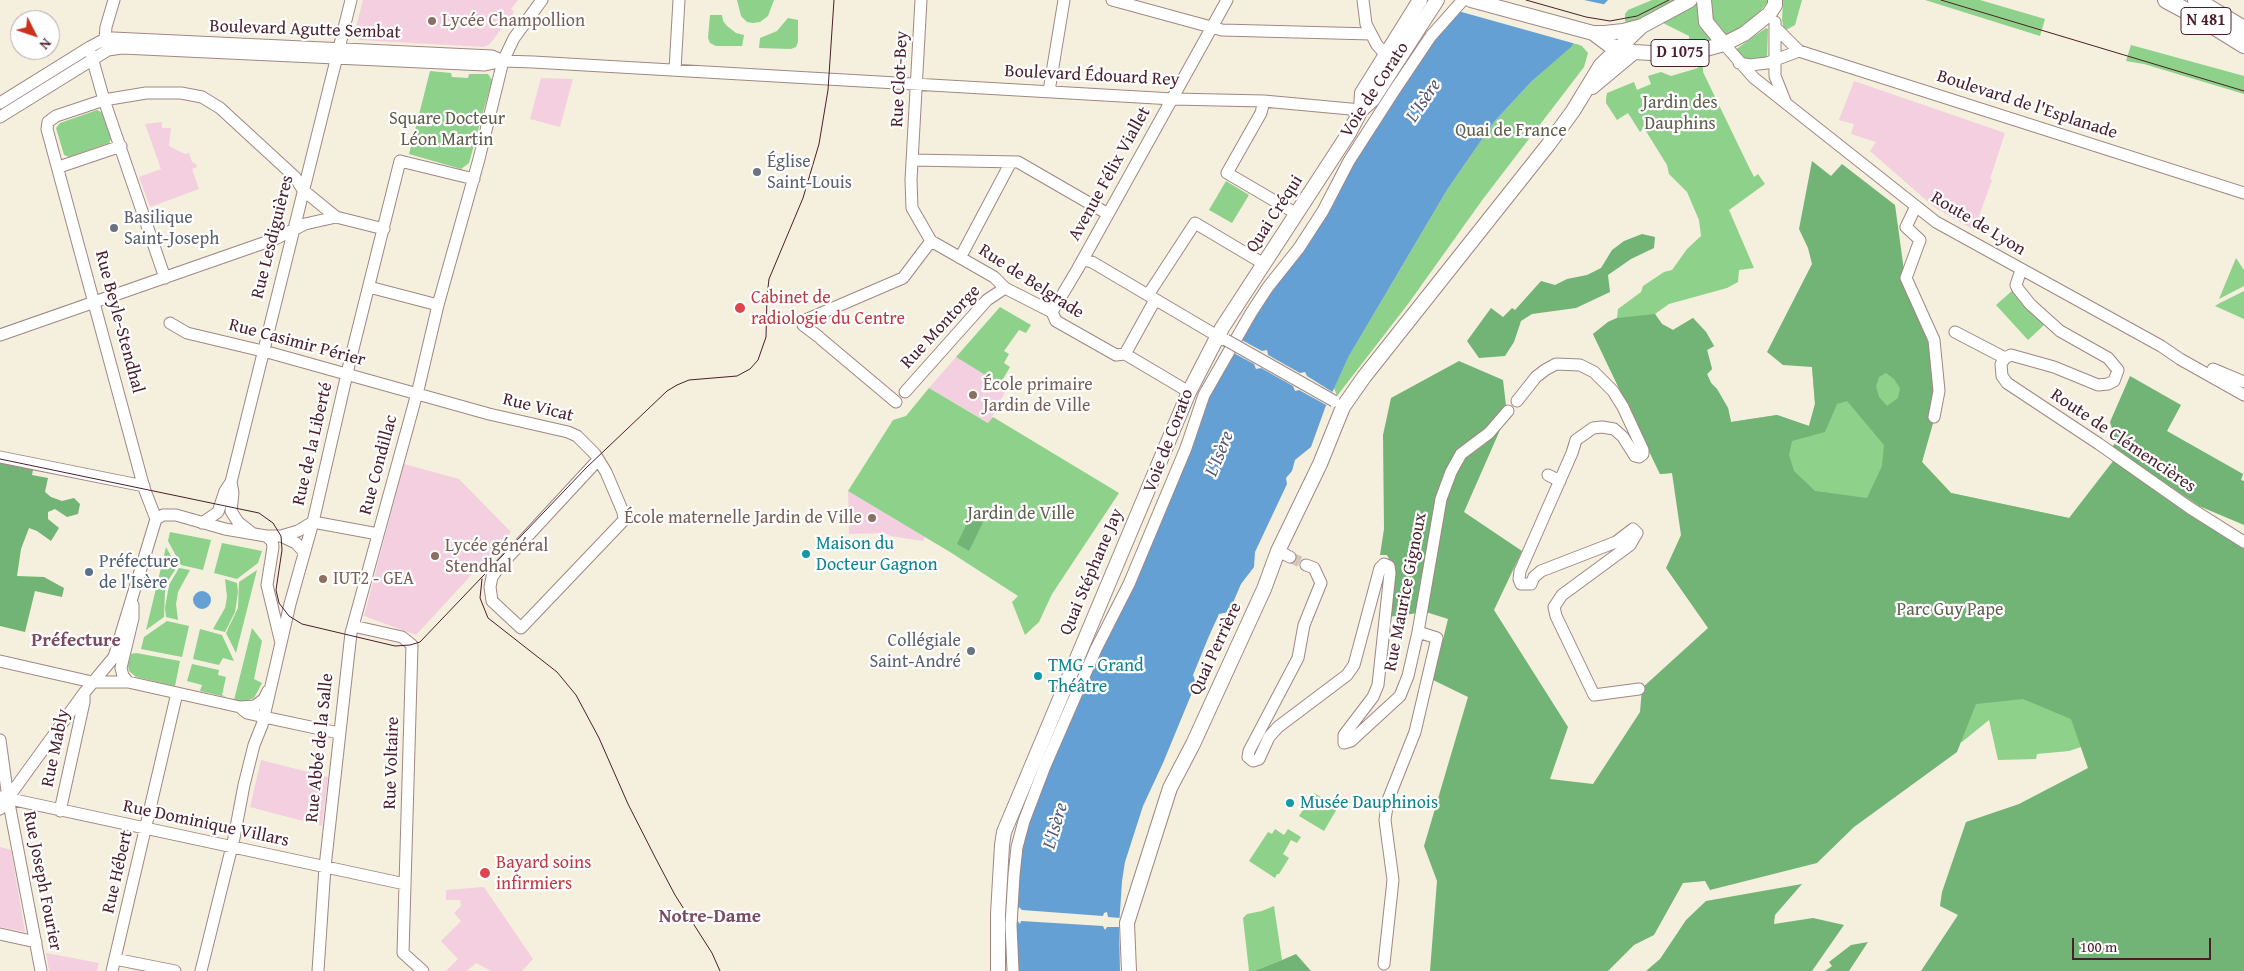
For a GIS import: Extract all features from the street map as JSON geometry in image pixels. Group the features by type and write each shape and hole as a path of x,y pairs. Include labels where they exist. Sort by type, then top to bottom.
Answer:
{"highway":[{"name":"N 481","path":"2166,0 2244,45"},
{"name":"N 481","path":"2196,0 2244,29"}],"main road":[{"path":"1387,62 1420,0"},
{"path":"1387,62 1437,0"},
{"name":"D 1075","path":"1471,0 1599,35 1618,49 1634,52 1686,53 1724,44"},
{"name":"D 1075","path":"1599,35 1642,26 1690,0"},
{"path":"1704,0 1706,22 1724,44 1744,34 1762,21 1775,3"},
{"path":"1339,404 1364,377 1543,151 1584,94 1601,65 1642,26"},
{"path":"1584,94 1634,52"},
{"name":"Quai Créqui","path":"1222,338 1264,264 1349,133 1361,110 1373,99 1387,62"},
{"name":"Quai Stéphane Jay","path":"998,964 998,914 1004,832 1189,392 1222,338"},
{"name":"Quai Perrière","path":"1129,971 1127,923 1175,776 1193,744 1264,590 1284,554 1320,464 1339,404"},
{"path":"987,971 998,964"}],"street":[{"path":"0,117 93,59 107,44 114,0"},
{"name":"Rue Lesdiguières","path":"202,523 218,512 225,491 231,482 351,0"},
{"path":"474,179 503,62 514,38 542,0"},
{"path":"675,70 679,0"},
{"name":"Rue Clot-Bey","path":"912,160 918,84 921,0"},
{"path":"1049,91 1064,0"},
{"path":"1112,0 1222,30 1370,34"},
{"name":"Avenue Félix Viallet","path":"1052,312 1083,260 1227,0"},
{"path":"1363,0 1366,24 1387,62"},
{"name":"Voie de Corato","path":"1013,971 1011,925 1014,875 1017,846 1024,821 1045,766 1099,642 1129,584 1186,448 1204,395 1256,305 1292,258 1318,218 1357,147 1431,36 1463,0"},
{"name":"D 1075","path":"1775,3 1775,76 1786,103"},
{"path":"1740,63 1750,65 1775,60 1798,51 1775,27"},
{"path":"0,102 90,47 107,44"},
{"name":"Boulevard Agutte Sembat","path":"107,44 127,48 338,52 486,66 503,62 821,79"},
{"name":"D 1075","path":"1724,44 1754,78 1786,103"},
{"path":"90,47 104,100 165,278"},
{"name":"Boulevard de l'Esplanade","path":"1798,51 2244,193"},
{"name":"Boulevard Édouard Rey","path":"821,79 1173,99 1264,101 1361,110"},
{"path":"104,100 146,93 181,93 202,97 220,108 295,177 303,190 336,217 384,229"},
{"name":"Rue Beyle-Stendhal","path":"104,100 56,116 48,122 48,132 144,486 156,519"},
{"path":"1264,101 1261,113 1227,173 1297,214"},
{"name":"Route de Lyon","path":"1786,103 1936,222 2168,350"},
{"path":"59,167 121,146"},
{"path":"912,160 1018,162 1028,166 1108,214"},
{"name":"Rue de Belgrade","path":"912,160 912,208 931,241 994,276 1005,288 1052,312 1056,320 1116,355 1125,354 1189,392"},
{"name":"Rue de la Liberté","path":"201,971 231,848 244,785 264,717 313,522 347,374 400,162 474,179"},
{"path":"960,258 1011,162"},
{"name":"Rue Condillac","path":"352,629 417,394 438,305 474,179"},
{"path":"1916,206 1906,226 1920,240 1906,278 1934,340 1938,391 1934,417"},
{"path":"0,335 275,240 305,224 336,217"},
{"path":"1125,354 1152,297 1195,223 1264,264"},
{"path":"896,402 802,322 902,278 931,241"},
{"path":"1083,260 1092,262 1339,404"},
{"name":"Route de Clémencières","path":"2021,270 2016,285 2021,294 2060,331 2115,364 2118,370 2117,376 2108,384 2098,385 2024,357 2011,355 2005,358 2000,369 2007,383 2105,448 2190,508 2244,542"},
{"path":"369,287 438,305"},
{"name":"Rue Montorge","path":"905,392 987,300 1005,288"},
{"name":"Rue Casimir Périer","path":"170,323 182,332 263,351 488,414"},
{"name":"Route de Clémencières","path":"1955,332 2005,358"},
{"name":"D 1075","path":"2168,350 2182,353 2218,372 2244,382"},
{"name":"D 1075","path":"2168,350 2244,395"},
{"path":"1517,401 1536,377 1545,370 1556,364 1580,364 1594,372 1613,391 1644,450 1643,454 1639,457 1635,456 1628,442 1614,429 1593,428 1576,440 1520,571 1519,579 1521,584 1531,584 1534,577 1541,571 1616,542 1633,529 1638,533 1630,545 1562,595 1554,607 1556,616 1594,695 1639,689"},
{"name":"Rue Maurice Gignoux","path":"1306,564 1314,568 1321,583 1304,625 1298,658 1249,751 1248,757 1253,761 1259,759 1269,737 1278,727 1347,675 1354,665 1380,568 1384,564 1389,566 1390,573 1378,685 1373,697 1344,736 1344,742 1351,740 1400,696 1408,676 1418,632 1441,500 1451,472 1461,454 1489,433 1508,411"},
{"name":"Rue Vicat","path":"488,414 568,432 586,444 598,460 623,512 624,520 521,628 492,601 490,587 492,577 498,567 598,460"},
{"path":"0,457 144,486"},
{"path":"1548,475 1560,481"},
{"name":"Rue Lesdiguières","path":"231,482 234,493 231,512 238,522 253,534"},
{"path":"0,809 4,798 92,682 114,657 134,597 156,519 163,515 176,515 202,523 266,536 281,536 313,522 378,534"},
{"path":"266,536 272,541 273,547 266,586 274,623 281,644"},
{"path":"281,536 296,542 304,552"},
{"path":"128,682 122,676 121,668 133,618 134,597"},
{"name":"Rue Voltaire","path":"352,629 402,637 411,643 402,953 423,971"},
{"name":"Rue Abbé de la Salle","path":"318,971 339,733 352,629"},
{"path":"1384,964 1393,880 1385,820 1388,800 1416,732 1437,638 1418,632"},
{"path":"0,661 92,682 128,682 240,707 250,707 260,703 271,687"},
{"name":"Rue Mably","path":"60,810 84,702 84,693"},
{"name":"Rue Hébert","path":"112,971 177,693"},
{"path":"240,707 247,713 339,733"},
{"name":"Rue Joseph Fourier","path":"0,740 4,798 41,971"},
{"name":"Rue Dominique Villars","path":"4,798 405,884"},
{"path":"0,934 36,942"},
{"path":"115,959 175,971"}],"shaded area":[{"name":"Lycée Champollion","path":"363,0 518,0 511,9 514,12 490,44 484,47 359,40 354,35"},
{"path":"541,78 573,79 560,127 530,119"},
{"path":"1854,81 2005,133 1990,179 1992,180 1974,230 1934,207 1870,151 1876,142 1851,134 1854,124 1839,120"},
{"path":"162,122 162,128 171,128 169,146 185,154 189,153 192,162 196,164 197,167 192,169 199,189 150,207 139,177 161,169 145,124"},
{"name":"École primaire Jardin de Ville","path":"956,357 1007,388 989,423 929,388"},
{"name":"Lycée général Stendhal","path":"404,464 459,479 511,532 416,635 364,616"},
{"name":"École maternelle Jardin de Ville","path":"848,491 925,537 923,541 890,536 885,533 849,534"},
{"path":"261,760 328,777 322,826 250,807"},
{"path":"0,847 11,850 25,932 0,927"},
{"path":"484,887 533,959 522,971 491,971 476,963 467,971 446,971 458,959 441,941 461,921 454,913 461,906 460,900 446,900 446,890"},
{"path":"46,953 99,963 97,971 49,971"}],"green space":[{"path":"737,0 774,0 768,16 760,22 753,23 747,22 741,16"},
{"path":"1652,0 1676,0 1629,24 1625,21 1625,14 1628,10"},
{"path":"1710,0 1768,0 1753,19 1730,34 1725,35 1713,23"},
{"path":"1783,0 1802,0 1795,25 1786,30 1784,30 1782,20"},
{"path":"1925,0 1980,0 2045,19 2040,36"},
{"path":"1698,2 1714,39 1700,44 1689,45 1689,36 1661,22"},
{"path":"710,15 722,15 723,21 727,26 736,33 744,35 742,46 716,46 710,43 708,38"},
{"path":"788,18 798,20 798,42 796,47 791,49 759,48 760,38 777,31"},
{"path":"1766,28 1768,29 1767,58 1756,62 1743,58 1735,50"},
{"name":"Quai de France","path":"1574,43 1582,46 1588,53 1584,67 1483,199 1408,304 1337,396 1334,388 1349,356 1447,190 1494,122 1532,81"},
{"path":"2131,45 2244,76 2244,94 2144,64 2126,61"},
{"name":"Parc Guy Pape","path":"1703,63 1703,72 1754,177 1758,174 1765,184 1729,210 1754,268 1739,270 1738,282 1727,288 1669,304 1655,314 1662,324 1673,330 1693,318 1706,332 1714,346 1707,350 1712,369 1707,374 1728,408 1731,422 1777,415 1809,426 1815,404 1812,367 1854,300 1930,431 1922,462 1951,493 2069,518 2081,747 2069,751 2037,754 2036,759 1998,760 1989,720 1962,742 1955,739 1672,473 1660,474 1593,334 1608,322 1617,318 1618,309 1641,292 1643,286 1664,272 1672,270 1687,249 1701,236 1699,220 1687,192 1669,174 1667,165 1644,128 1640,132 1628,113 1617,120 1606,103 1606,99 1607,93 1634,82 1637,90 1651,84 1648,76 1661,72 1671,76 1698,68 1698,65"},
{"name":"Square Docteur Léon Martin","path":"430,71 451,73 452,77 468,78 469,74 488,74 492,80 469,163 461,169 409,154"},
{"path":"97,110 103,113 112,137 109,143 69,157 64,155 56,128 60,123"},
{"path":"1812,161 1831,176 1842,164 1895,205 1906,285 1941,376 1940,399 1922,462 1951,493 2069,518 2117,456 2244,542 2244,971 1921,971 1958,915 1940,906 1942,892 1966,822 2019,804 2088,768 2071,719 2023,699 1976,704 1957,752 1854,827 1817,863 1710,890 1705,881 1683,883 1654,935 1634,945 1608,971 1430,971 1437,881 1424,846 1468,697 1433,680 1448,619 1426,612 1388,617 1395,571 1387,555 1380,555 1384,529 1383,435 1391,398 1459,361 1503,380 1507,414 1464,512 1522,551 1494,610 1568,727 1550,779 1593,784 1640,712 1642,688 1708,628 1666,568 1681,535 1672,473 1660,474 1593,334 1608,322 1617,318 1655,314 1662,324 1673,330 1693,318 1706,332 1714,346 1707,350 1712,369 1707,374 1728,408 1731,422 1777,415 1809,426 1815,404 1812,367 1783,365 1767,352 1812,264 1808,248 1799,229","holes":["1886,373 1894,379 1900,388 1898,398 1887,406 1879,397 1876,386 1879,377","1847,401 1884,445 1882,466 1867,498 1815,491 1794,471 1789,455 1792,441 1825,432 1837,404"]},
{"path":"1226,181 1249,195 1232,223 1209,210"},
{"path":"1642,234 1655,237 1654,248 1631,259 1608,275 1610,292 1576,308 1532,314 1521,321 1514,342 1505,356 1479,358 1467,341 1491,308 1503,317 1512,308 1515,310 1541,281 1555,285 1567,279 1587,275 1601,268 1612,250 1624,241"},
{"path":"2236,258 2244,270 2244,286 2219,299"},
{"path":"2013,290 2044,325 2028,340 1996,305"},
{"path":"2244,291 2244,319 2215,306 2218,304"},
{"path":"1000,307 1031,325 1026,333 1019,330 1004,351 1009,354 1004,363 1010,367 1000,384 956,357"},
{"path":"2130,376 2181,405 2167,431 2243,474 2241,480 2244,481 2244,525 2199,506 2112,447 2116,442 2110,422"},
{"name":"Jardin de Ville","path":"929,388 988,423 993,417 1119,493 1052,594 1039,622 1025,635 1012,602 1018,596 950,552 848,491 893,420 906,416"},
{"path":"0,463 33,470 32,475 48,478 45,492 51,497 62,501 74,498 80,504 78,514 67,517 55,509 48,512 48,519 59,528 51,541 29,528 21,549 17,576 44,577 64,588 62,597 35,591 25,632 0,626"},
{"path":"973,511 987,514 969,551 957,544"},
{"path":"170,532 211,540 203,570 181,565 168,541"},
{"path":"222,543 262,551 258,563 237,579 214,573"},
{"path":"166,547 177,567 169,579 165,591 164,617 146,630"},
{"path":"179,568 190,570 178,592 176,604 178,620 166,617 165,608 169,585"},
{"path":"257,570 236,653 226,633 238,608 239,582"},
{"path":"225,579 237,583 238,592 235,612 225,632 213,629 225,608 227,597"},
{"path":"167,621 189,626 182,657 141,649 144,637"},
{"path":"252,628 262,641 254,679 262,683 254,698 243,702 234,700"},
{"path":"200,629 222,635 234,661 223,658 219,665 193,659"},
{"path":"136,653 180,661 175,686 136,677 129,671 128,666 131,654"},
{"path":"192,664 219,670 218,675 226,677 222,695 226,697 200,691 202,685 187,681"},
{"path":"1314,793 1338,807 1324,831 1299,816"},
{"path":"1275,829 1284,835 1288,829 1301,837 1297,843 1291,840 1283,854 1289,858 1275,878 1249,861 1268,832 1272,834"},
{"path":"1802,884 1775,915 1774,924 1813,918 1844,925 1812,971 1646,971 1660,959 1686,920 1706,901"},
{"path":"1274,906 1282,960 1254,971 1249,971 1243,918 1247,914"},
{"path":"1868,942 1849,971 1825,971 1832,966 1829,962 1851,945"},
{"path":"1296,954 1311,971 1254,971 1282,960"}],"water":[{"name":"L'Isère","path":"1467,0 1608,0 1593,16 1571,47 1532,81 1494,122 1447,190 1349,356 1325,408 1311,447 1295,460 1292,471 1286,478 1287,484 1255,552 1254,567 1241,584 1229,612 1219,614 1209,636 1193,675 1196,683 1143,806 1125,862 1122,881 1119,927 1120,971 1016,971 1014,925 1024,829 1205,397 1354,158 1438,31"},
{"path":"202,591 210,596 211,600 206,608 202,609 194,604 193,600 198,592"}],"pier":[{"path":"1464,0 1584,0 1607,5 1576,44 1458,11"},
{"path":"1238,338 1262,351 1267,350 1268,355 1300,373 1305,372 1307,376 1334,393 1328,406 1299,390 1295,391 1293,386 1261,368 1256,369 1254,364 1230,351"},
{"path":"1019,907 1022,910 1103,916 1107,912 1108,917 1120,918 1119,927 1107,927 1105,930 1103,926 1021,921 1020,924 1017,920 1011,920 1012,910 1018,910"}],"tunnel":[{"path":"1290,557 1306,565"}],"tram line":[{"path":"0,459 259,513 273,523 281,536 282,550 276,590 279,603 289,616 302,624 395,646 420,642 586,468 667,391 689,380 737,376 750,369 758,360 766,337 769,279 803,198 819,144 828,90 834,0"},
{"path":"1526,0 1586,17 1610,21 1637,16 1669,0"},
{"path":"1941,0 2244,91"},
{"path":"482,579 480,598 488,618 557,672 576,695 599,738 628,804 656,859 675,895 712,953 720,971"}],"place":[{"name":"Lycée Champollion","path":"432,21"},
{"name":"Église Saint-Louis","path":"757,172"},
{"name":"Basilique Saint-Joseph","path":"114,228"},
{"name":"Cabinet de radiologie du Centre","path":"740,308"},
{"name":"École primaire Jardin de Ville","path":"973,395"},
{"name":"École maternelle Jardin de Ville","path":"872,518"},
{"name":"Maison du Docteur Gagnon","path":"806,554"},
{"name":"Lycée général Stendhal","path":"435,556"},
{"name":"Préfecture de l'Isère","path":"89,572"},
{"name":"IUT2 - GEA","path":"323,579"},
{"name":"Collégiale Saint-André","path":"971,651"},
{"name":"TMG - Grand Théâtre","path":"1038,676"},
{"name":"Musée Dauphinois","path":"1290,803"},
{"name":"Bayard soins infirmiers","path":"485,873"}],"district":[{"name":"Préfecture","path":"76,641"},
{"name":"Notre-Dame","path":"710,917"}],"park label":[{"name":"Jardin des Dauphins","path":"1680,113"}]}
